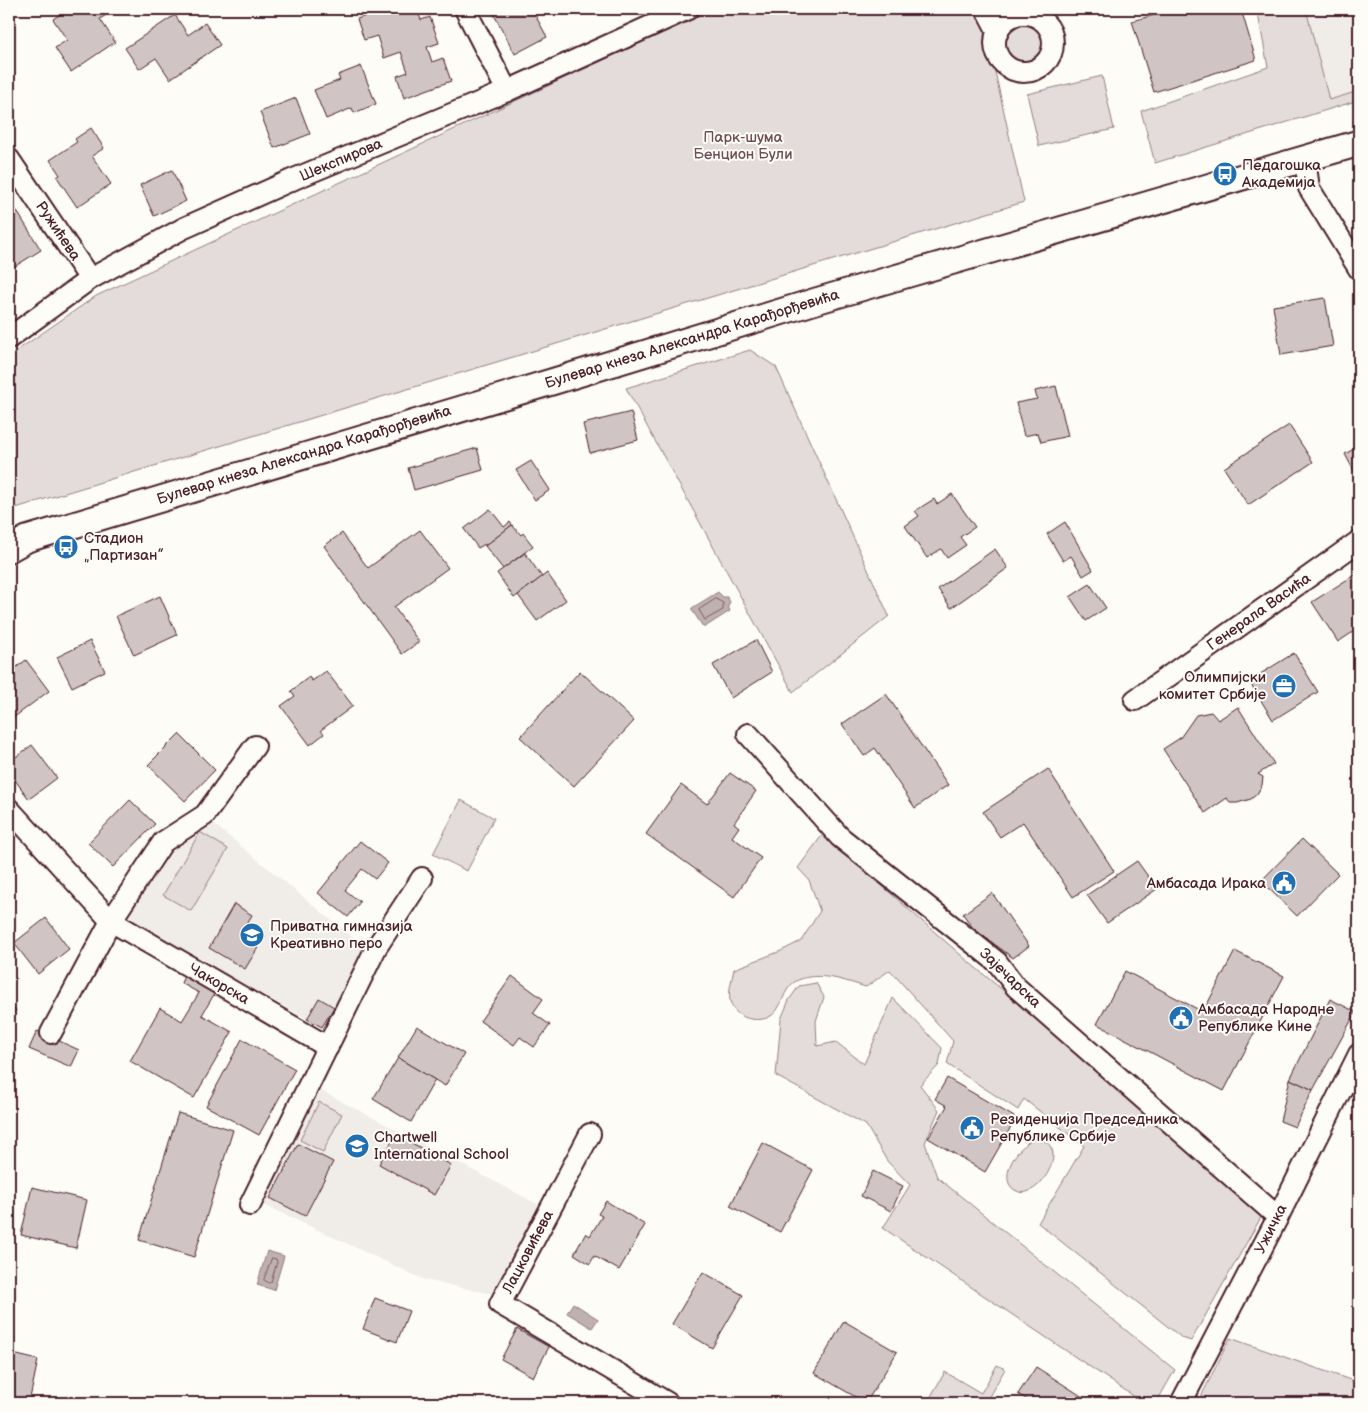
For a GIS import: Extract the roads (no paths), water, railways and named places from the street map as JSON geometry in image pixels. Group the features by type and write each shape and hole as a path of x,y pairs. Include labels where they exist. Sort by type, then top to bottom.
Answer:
{"main road":[{"name":"Булевар кнеза Александра Карађорђевића","path":"15,542 558,380 816,300 1359,143"}],"street":[{"path":"465,9 507,90"},
{"name":"Шекспирова","path":"9,338 90,279 184,228 294,179 507,90 688,9"},
{"path":"986,9 998,32"},
{"name":"Ружићева","path":"9,159 90,279"},
{"path":"1304,160 1308,188 1359,270"},
{"name":"Генерала Васића","path":"1135,700 1359,541"},
{"name":"Зајечарска","path":"748,734 840,837 997,962 1016,987 1278,1217"},
{"path":"51,1033 111,921 163,842 205,815 255,746"},
{"name":"Чакорска","path":"9,809 111,921 328,1047"},
{"path":"250,1205 376,948 422,878"},
{"name":"Ужичка","path":"1181,1403 1278,1217 1359,1054"},
{"name":"Лацковићева","path":"590,1134 500,1304 668,1403"}],"water":[{"path":"718,592 723,597 727,597 730,602 728,606 730,611 703,627 692,608"},
{"path":"267,1251 284,1256 274,1290 257,1285"},
{"path":"573,1303 598,1319 592,1328 567,1313"}],"place":[{"name":"Педагошка Академија","path":"1225,174"},
{"name":"Стадион „Партизан”","path":"66,547"},
{"name":"Олимпијски комитет Србије","path":"1284,686"},
{"name":"Амбасада Ирака","path":"1284,883"},
{"name":"Приватна гимназија Креативно перо","path":"252,935"},
{"name":"Амбасада Народне Републике Кине","path":"1181,1018"},
{"name":"Резиденција Председника Републике Србије","path":"972,1128"},
{"name":"Chartwell International School","path":"357,1146"}],"park label":[{"name":"Парк-шума Бенцион Були","path":"743,146"}]}
